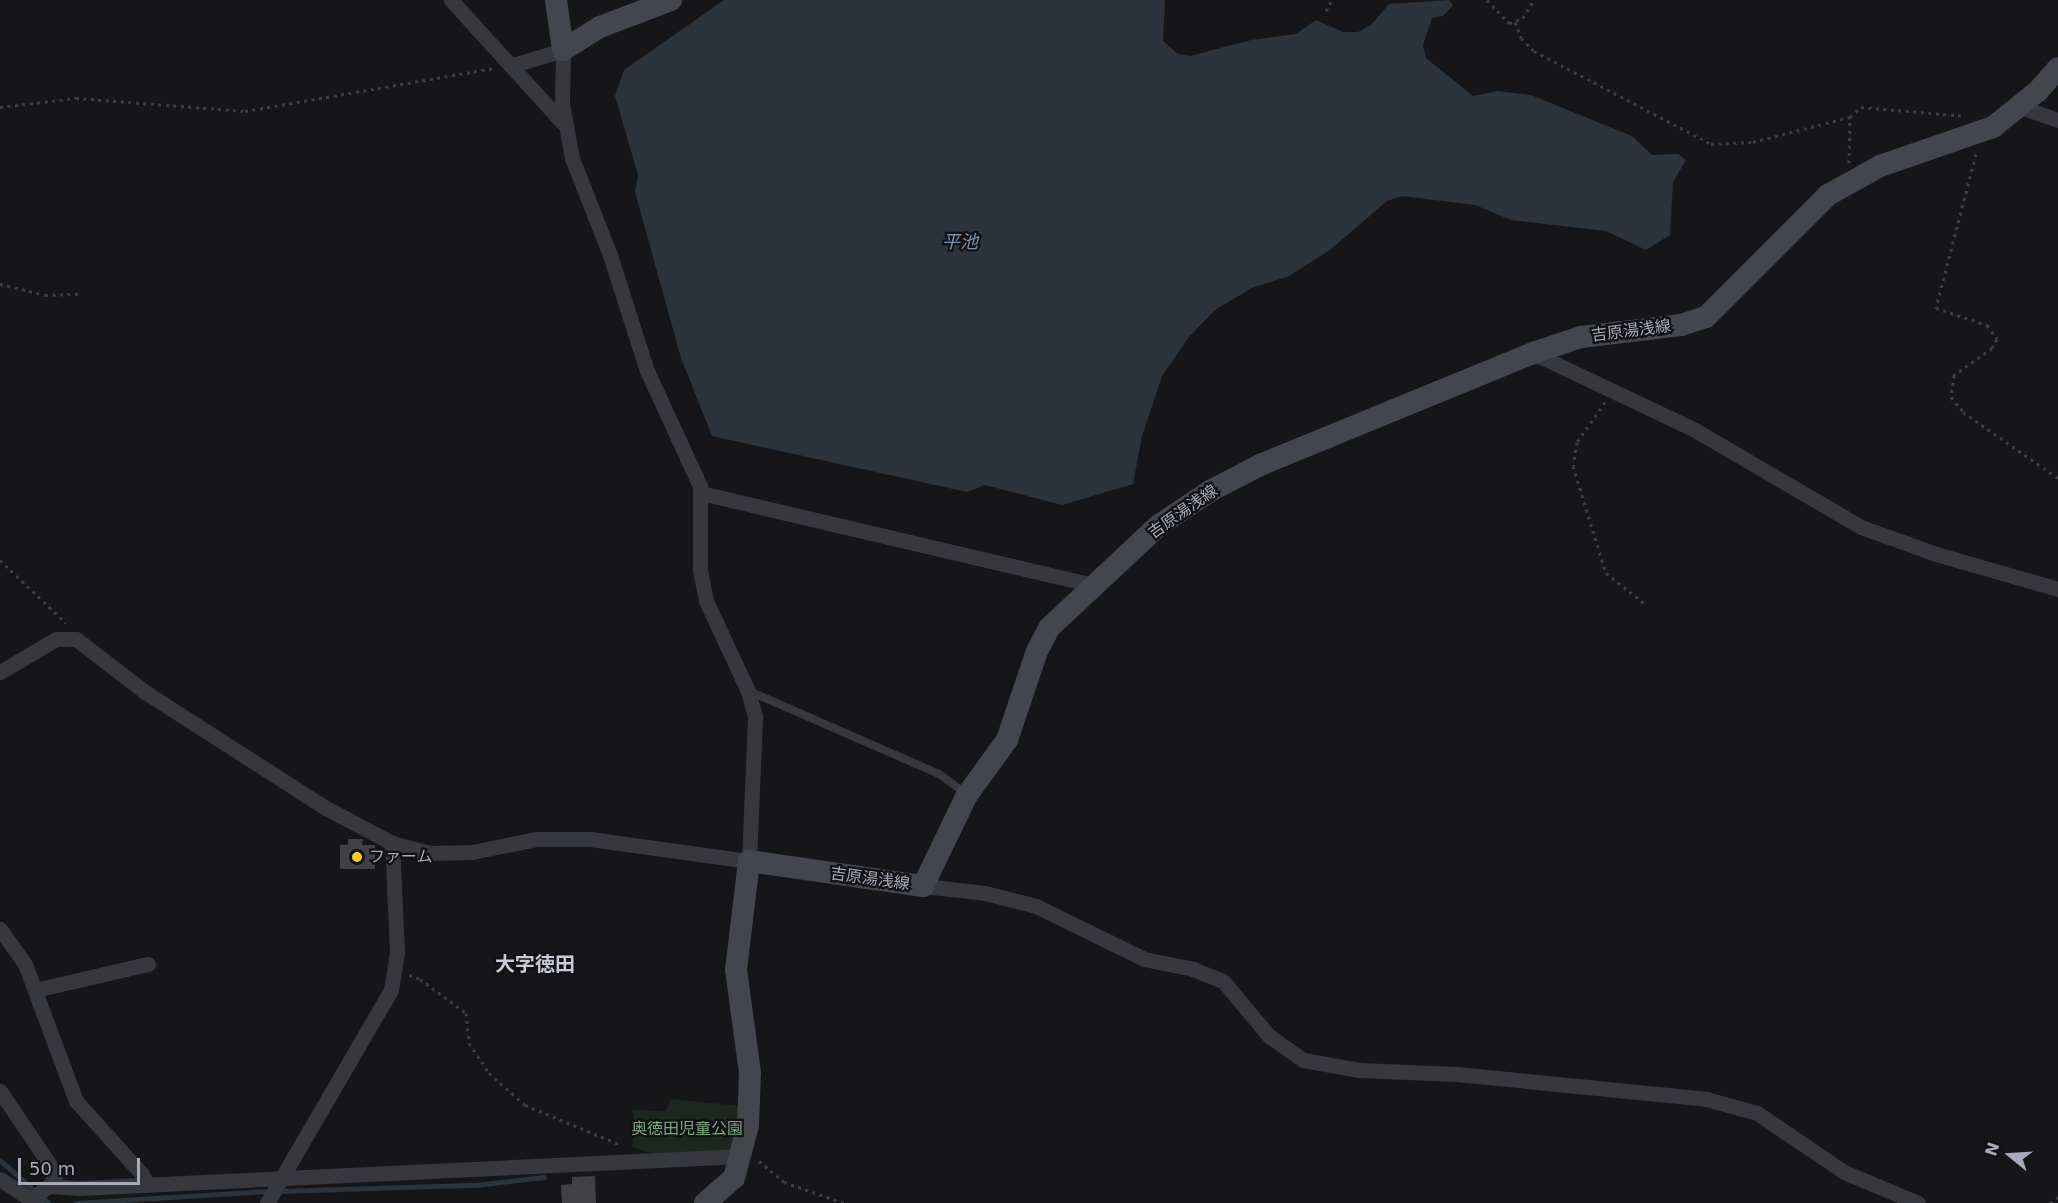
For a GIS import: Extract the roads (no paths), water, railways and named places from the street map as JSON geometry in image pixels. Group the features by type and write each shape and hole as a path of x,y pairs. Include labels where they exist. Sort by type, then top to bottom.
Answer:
{"main road":[{"path":"556,0 563,50 600,27 671,0"},
{"name":"吉原湯浅線","path":"749,861 923,886 967,795 1006,740 1045,636 1092,585 1158,526 1210,491 1260,465 1533,353 1581,337 1681,325 1706,317 1729,298 1806,214 1851,180 1880,166 1983,132 2011,113 2058,68"},
{"path":"705,1203 728,1185 744,1152 750,1073 736,970 749,861"}],"street":[{"path":"451,0 513,65 565,125"},
{"path":"0,672 56,639 84,643 145,692 326,808 392,843 430,853 472,852 536,839 600,840 749,861 756,731 748,691 706,601 700,570 701,494 647,371 610,255 575,169 565,125 563,50 513,65"},
{"path":"2011,113 2058,120"},
{"path":"1533,353 1615,389 1695,430 1861,527 2058,590"},
{"path":"701,494 1092,585"},
{"path":"267,1203 382,1011 396,972 392,843"},
{"path":"923,886 985,893 1026,903 1143,959 1193,969 1223,981 1269,1036 1303,1060 1359,1070 1457,1074 1706,1099 1757,1113 1844,1172 1918,1203"},
{"path":"0,929 25,964 76,1101 142,1174 147,1185"},
{"path":"35,990 148,964"},
{"path":"0,1091 55,1176 49,1186 39,1193 36,1203 0,1179"},
{"path":"49,1186 147,1185 280,1179 744,1152"}],"lane":[{"path":"748,691 939,774 967,795"}],"water":[{"name":"平池","path":"724,0 1165,0 1163,41 1178,54 1190,56 1251,40 1296,34 1316,20 1343,32 1358,32 1371,25 1389,4 1449,0 1453,5 1443,16 1432,18 1423,45 1426,58 1473,96 1498,91 1531,95 1632,136 1652,155 1678,154 1686,160 1673,182 1670,235 1646,250 1606,231 1511,220 1475,205 1402,196 1387,201 1330,250 1289,276 1252,288 1215,310 1189,337 1162,376 1142,436 1133,484 1062,505 985,485 967,492 712,436 681,358 635,192 638,175 615,96 624,70"}],"waterway":[{"path":"0,1160 49,1203"},
{"path":"280,1191 476,1185 544,1177"},
{"path":"76,1203 268,1191"}],"place":[{"name":"ファーム","path":"357,857"}],"district":[{"name":"大字徳田","path":"535,964"}],"park label":[{"name":"奥徳田児童公園","path":"687,1129"}]}
